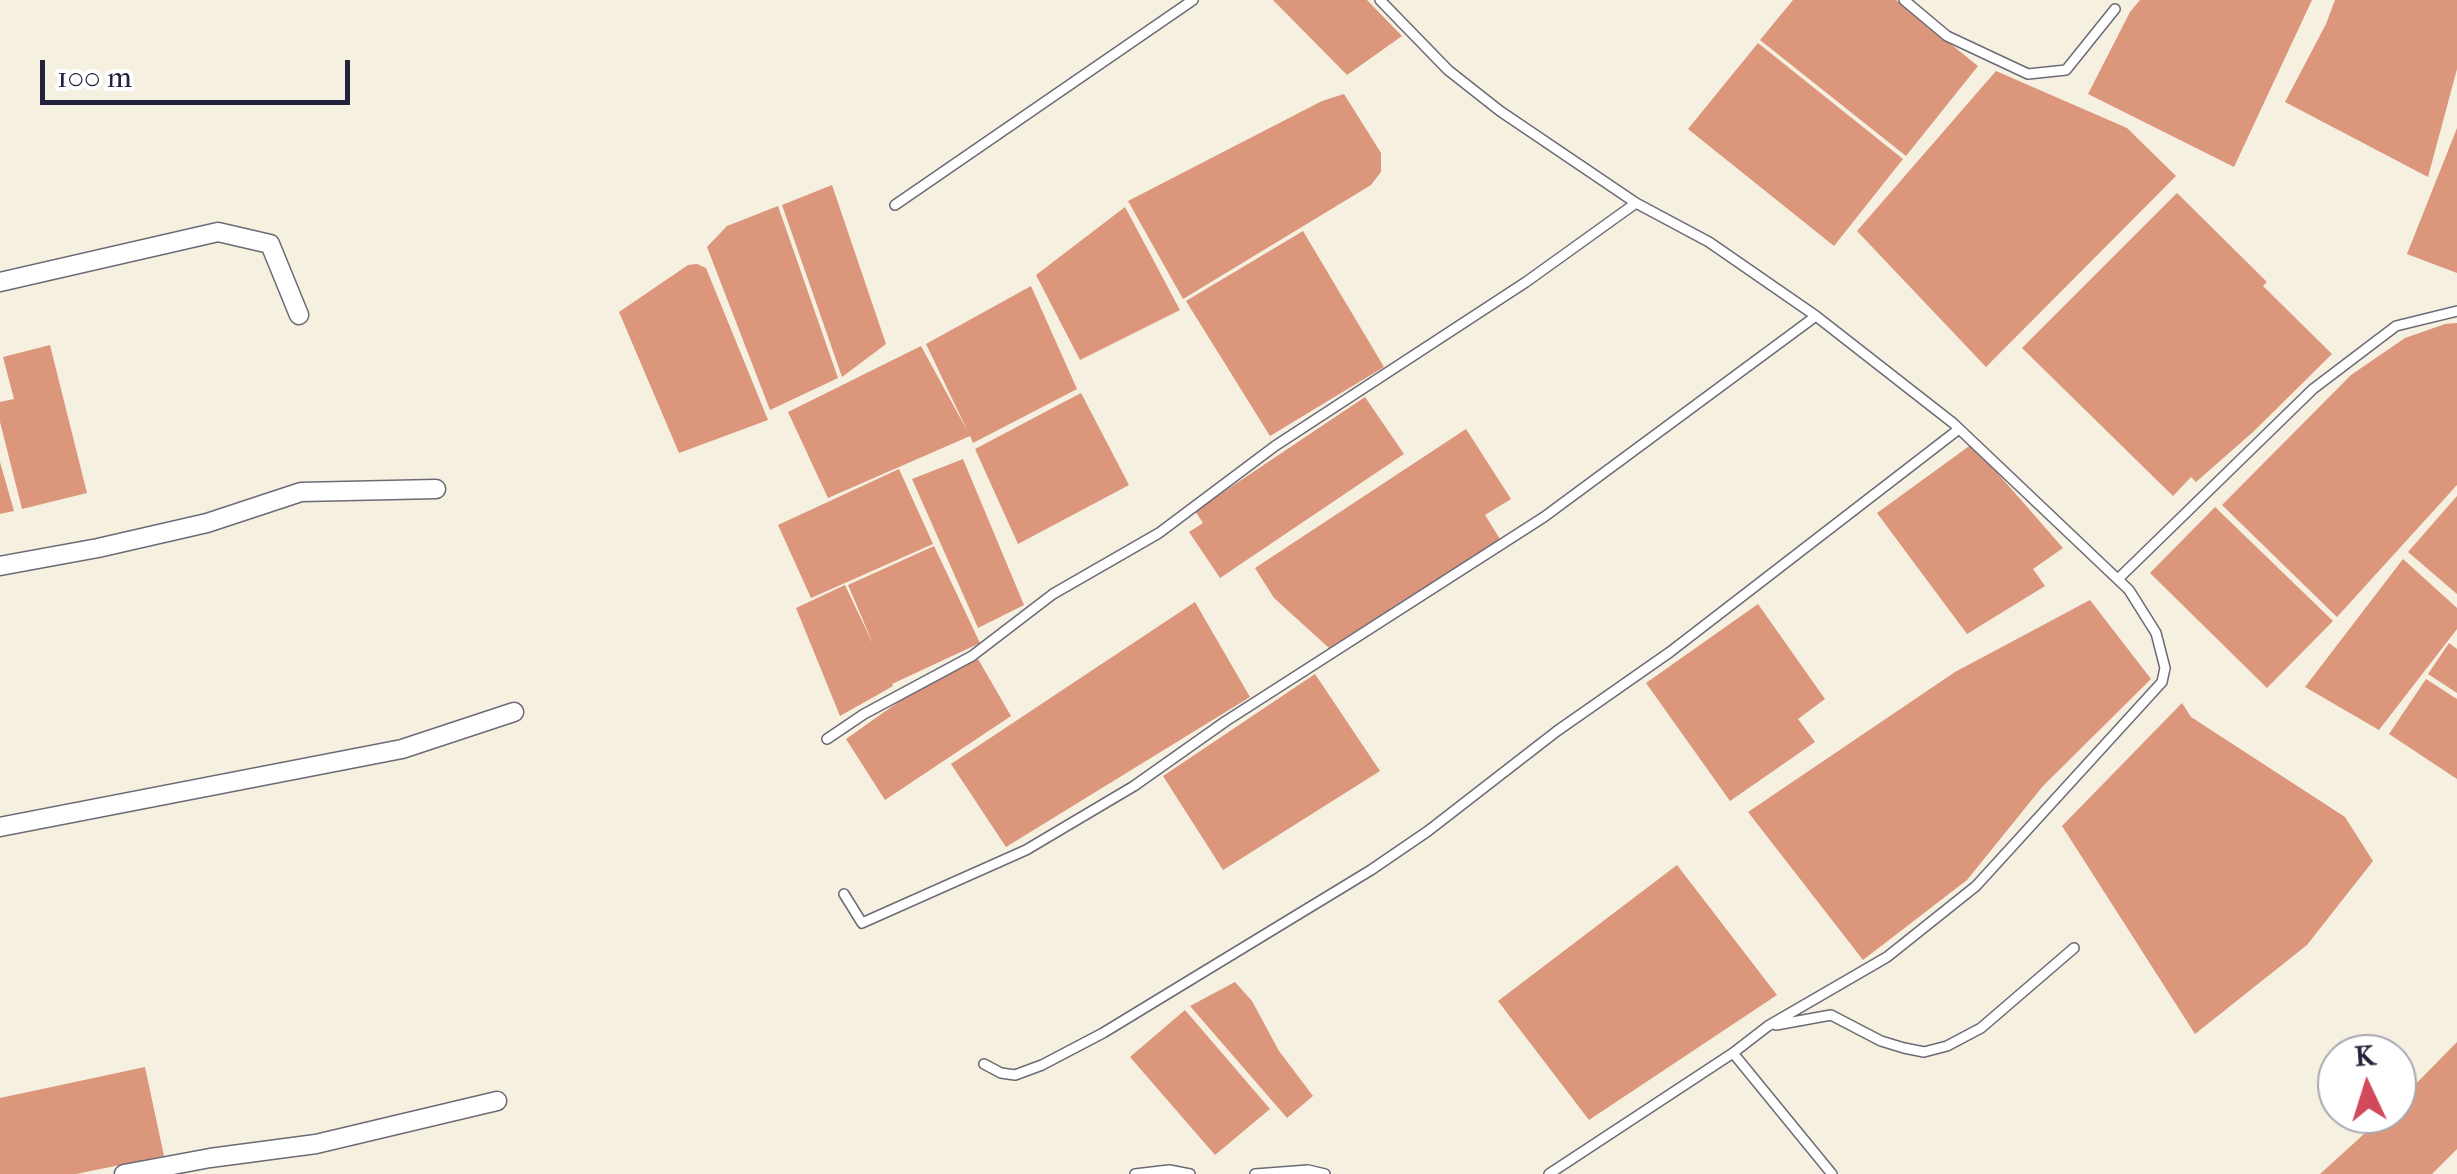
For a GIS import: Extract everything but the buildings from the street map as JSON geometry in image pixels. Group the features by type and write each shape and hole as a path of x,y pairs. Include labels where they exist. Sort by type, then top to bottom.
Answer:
{"street":[{"path":"0,282 218,232 270,244 299,315"},
{"path":"0,566 207,523 300,492 436,489"},
{"path":"0,827 402,749 514,712"},
{"path":"124,1174 316,1144 497,1101"}],"lane":[{"path":"894,205 1193,0"},
{"path":"1380,0 1448,70 1500,111 1636,203 1709,242 1816,316 1959,429 2129,590 2156,633 2165,668 2162,682 1976,886 1887,957 1768,1026 1733,1054 1549,1174"},
{"path":"1904,0 1947,36 2028,74 2066,70 2114,9"},
{"path":"827,739 864,714 972,656 1053,594 1159,533 1275,446 1526,282 1636,203"},
{"path":"2118,579 2313,390 2396,326 2457,311"},
{"path":"844,894 862,922 1026,850 1085,816 1226,720 1544,517 1816,316"},
{"path":"984,1064 1014,1075 1042,1065 1371,870 1428,832 1556,731 1670,652 1959,429"},
{"path":"1768,1026 1831,1015 1892,1044 1924,1052 1946,1046 1981,1028 2074,948"},
{"path":"1733,1054 1832,1174"},
{"path":"1135,1174 1169,1170 1190,1174"},
{"path":"1255,1174 1308,1170 1325,1174"}]}
